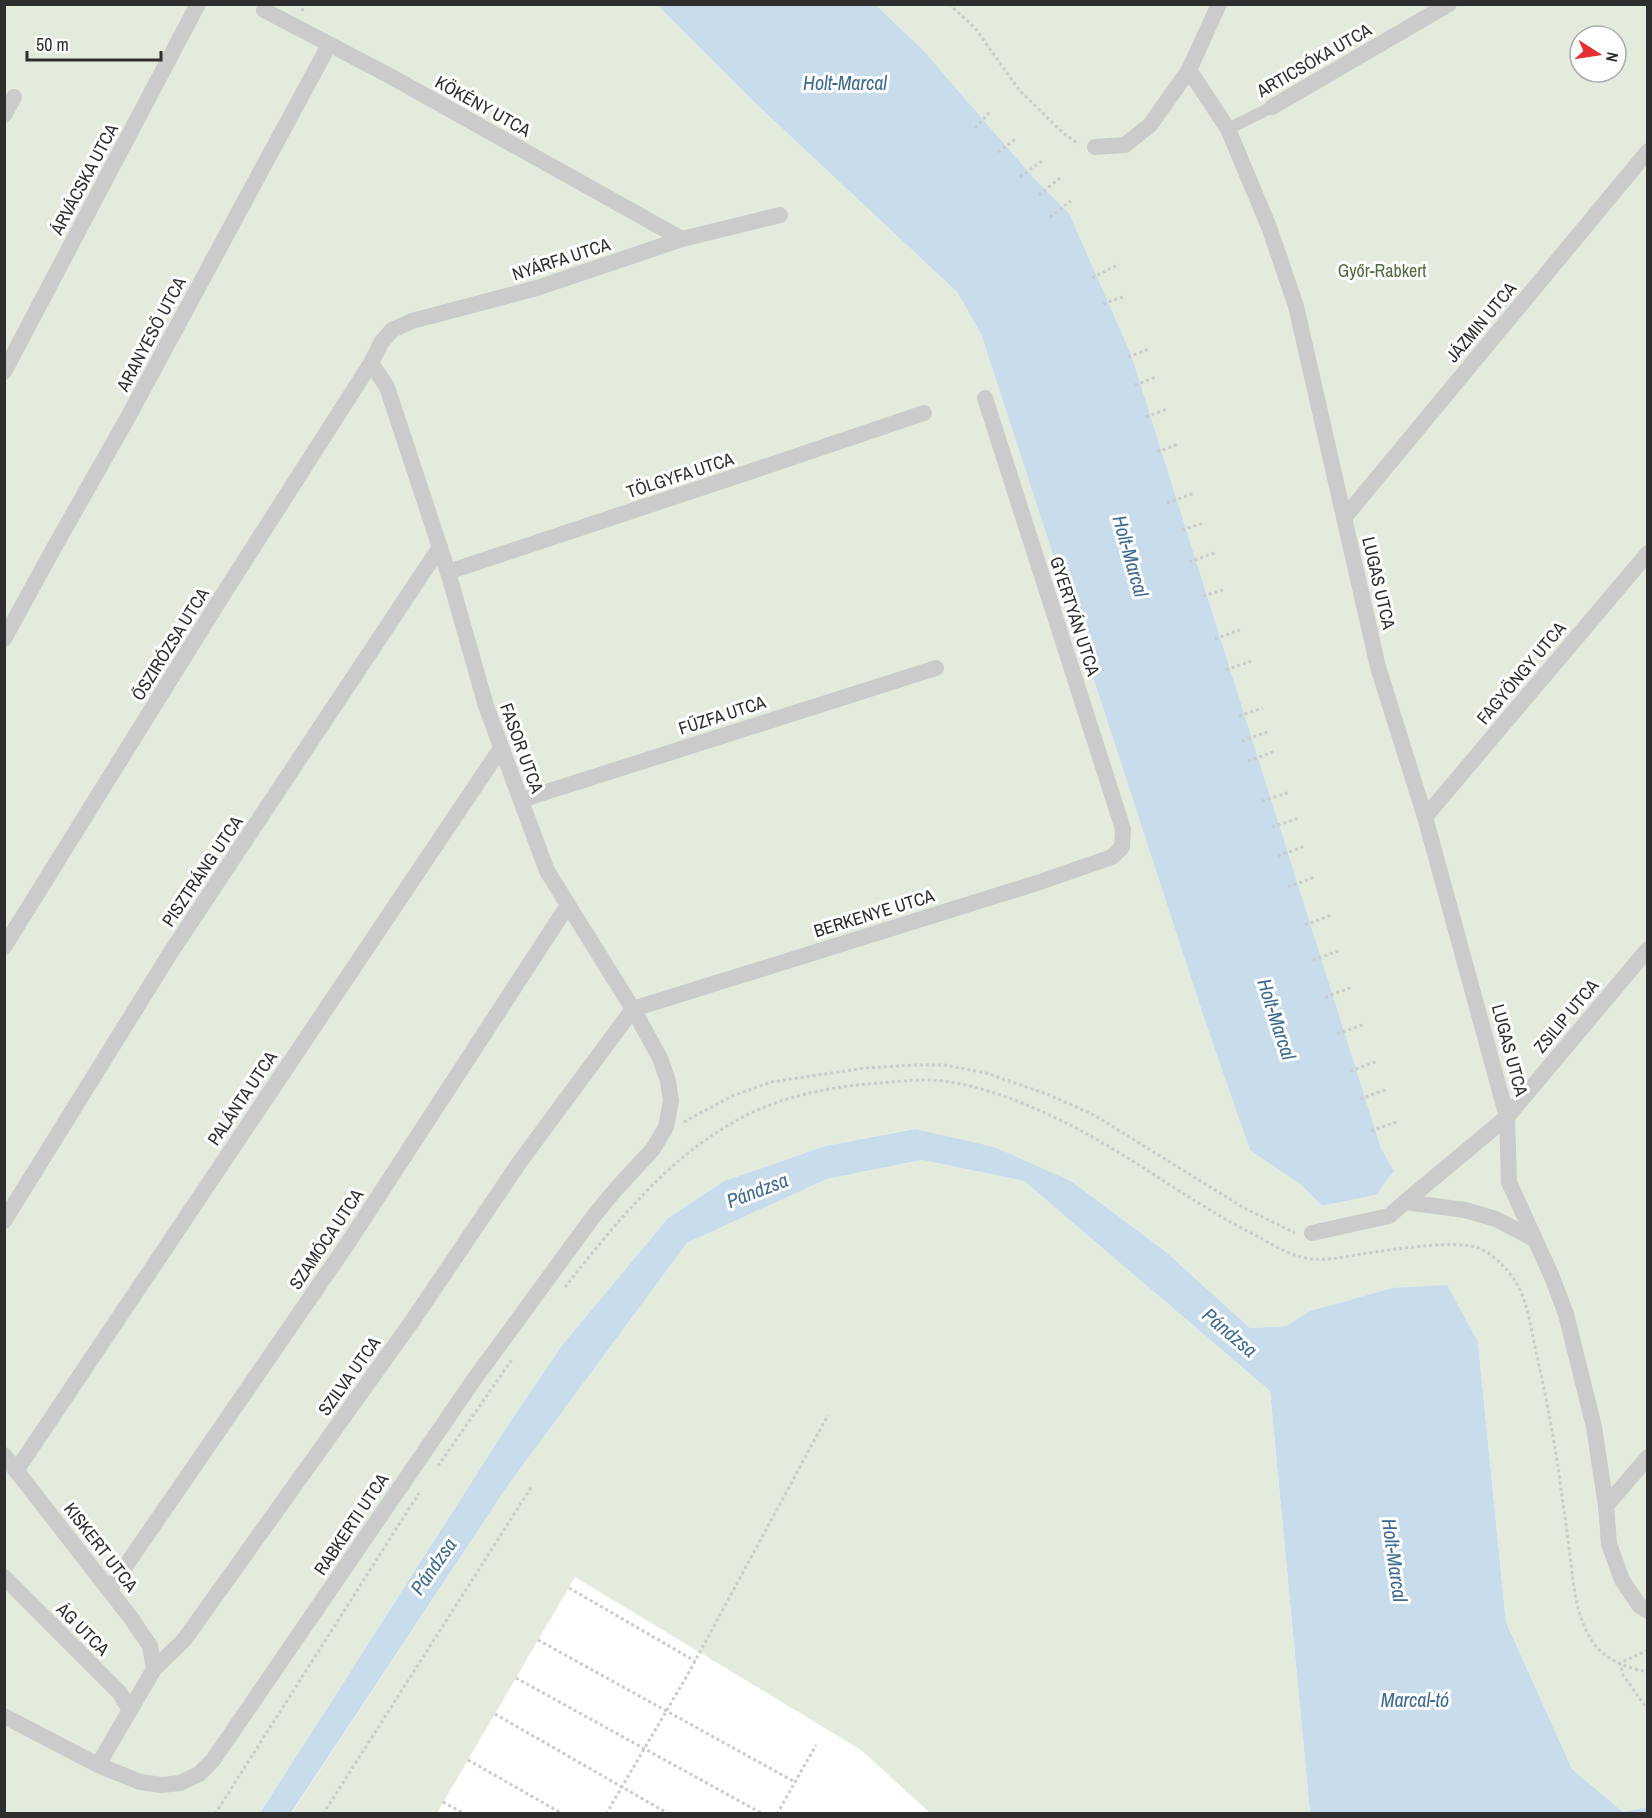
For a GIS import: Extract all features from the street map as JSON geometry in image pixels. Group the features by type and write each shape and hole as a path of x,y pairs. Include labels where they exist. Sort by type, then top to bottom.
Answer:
{"street":[{"name":"ÁRVÁCSKA UTCA","path":"4,372 198,4"},
{"path":"1095,147 1125,145 1150,125 1189,70 1219,4"},
{"name":"ARTICSÓKA UTCA","path":"1228,129 1272,107 1449,4"},
{"name":"KÖKÉNY UTCA","path":"264,10 390,76 682,240"},
{"name":"ARANYESŐ UTCA","path":"4,639 127,419 329,45"},
{"name":"LUGAS UTCA","path":"1189,70 1228,129 1269,227 1296,306 1378,667 1425,817 1507,1117 1509,1182 1534,1239"},
{"path":"4,115 14,97"},
{"name":"JÁZMIN UTCA","path":"1344,518 1647,151"},
{"name":"NYÁRFA UTCA","path":"371,363 381,343 392,330 412,321 537,288 682,240 780,215"},
{"name":"FASOR UTCA","path":"371,363 387,387 448,572 486,706 547,871 633,1009 660,1058 668,1080 671,1101 666,1127"},
{"name":"ŐSZIRÓZSA UTCA","path":"4,947 224,593 371,363"},
{"name":"GYERTYÁN UTCA","path":"985,398 1123,829 1122,847"},
{"name":"TÖLGYFA UTCA","path":"448,572 924,412"},
{"name":"PISZTRÁNG UTCA","path":"4,1221 171,952 440,547"},
{"name":"FAGYÖNGY UTCA","path":"1425,817 1647,554"},
{"name":"FŰZFA UTCA","path":"521,800 936,668"},
{"name":"PALÁNTA UTCA","path":"16,1471 501,748"},
{"name":"BERKENYE UTCA","path":"633,1009 1037,883 1112,857 1122,847"},
{"name":"SZAMÓCA UTCA","path":"109,1590 348,1243 568,904"},
{"name":"ZSILIP UTCA","path":"1405,1202 1507,1117 1647,949"},
{"name":"SZILVA UTCA","path":"98,1765 154,1669 184,1640 413,1320 519,1163 633,1009"},
{"name":"RABKERTI UTCA","path":"4,1716 98,1765 140,1782 162,1785 180,1783 198,1774 213,1760 473,1381 593,1217 653,1149 666,1127"},
{"path":"1311,1233 1389,1216 1405,1202 1465,1210 1496,1220 1534,1239 1566,1314 1594,1427 1606,1506 1609,1544 1622,1580 1639,1605 1647,1611"},
{"name":"KISKERT UTCA","path":"4,1455 131,1618 150,1646 154,1669"},
{"path":"1606,1506 1647,1457"},
{"name":"ÁG UTCA","path":"4,1577 118,1692 130,1710"}],"path":[{"path":"949,4 975,28 1020,91 1063,133 1081,145 1095,147"},
{"path":"975,128 990,112"},
{"path":"998,152 1017,138"},
{"path":"1020,177 1043,160"},
{"path":"1039,195 1060,178"},
{"path":"1050,217 1071,201"},
{"path":"1092,278 1119,264"},
{"path":"1103,304 1125,296"},
{"path":"1128,357 1149,349"},
{"path":"1135,385 1156,377"},
{"path":"1146,417 1167,409"},
{"path":"1156,452 1178,444"},
{"path":"1167,503 1195,494"},
{"path":"1182,530 1203,523"},
{"path":"1189,562 1217,552"},
{"path":"1203,596 1224,590"},
{"path":"1215,639 1240,630"},
{"path":"1226,670 1251,661"},
{"path":"1239,716 1263,708"},
{"path":"1242,741 1270,731"},
{"path":"1248,761 1276,751"},
{"path":"1262,801 1290,792"},
{"path":"1272,827 1299,818"},
{"path":"1278,856 1305,846"},
{"path":"1288,887 1315,877"},
{"path":"1305,925 1332,915"},
{"path":"1314,960 1341,950"},
{"path":"1325,997 1353,987"},
{"path":"1337,1034 1365,1024"},
{"path":"1350,1071 1378,1061"},
{"path":"666,1127 688,1121 732,1096 771,1082 865,1068 944,1065 986,1072 1047,1094 1094,1115 1244,1208 1292,1233 1311,1233"},
{"path":"560,1293 601,1241 639,1199 704,1142 735,1122 760,1109 800,1095 862,1084 928,1080 970,1086 1015,1100 1068,1124 1116,1150 1216,1215 1297,1256 1329,1260 1391,1250 1453,1245 1475,1247 1491,1254 1505,1267 1518,1283 1524,1301 1547,1400 1578,1611 1591,1641 1605,1655 1647,1672"},
{"path":"1360,1099 1388,1089"},
{"path":"1371,1131 1399,1121"},
{"path":"432,1474 514,1357"},
{"path":"606,1814 695,1661 828,1415"},
{"path":"323,1814 532,1486"},
{"path":"215,1814 421,1491"},
{"path":"569,1588 695,1661"},
{"path":"538,1640 795,1782"},
{"path":"1620,1663 1647,1650"},
{"path":"1620,1663 1623,1675 1647,1710"},
{"path":"516,1678 763,1814"},
{"path":"495,1714 669,1814"},
{"path":"777,1814 816,1745"},
{"path":"468,1760 562,1814"},
{"path":"443,1802 465,1814"}],"green space":[{"name":"Győr-Rabkert","path":"5,5 657,5 754,102 957,292 981,334 1204,1018 1250,1149 1300,1184 1322,1206 1376,1195 1394,1171 1381,1148 1131,354 1069,213 1033,177 923,50 876,5 1647,5 1647,1807 1623,1812 1572,1769 1506,1622 1478,1342 1392,1288 1310,1311 1286,1326 1250,1328 1165,1251 1071,1181 915,1129 825,1146 724,1181 668,1218 563,1344 508,1425 260,1813 5,1814"},
{"path":"922,1160 1024,1181 1270,1391 1310,1813 930,1813 861,1750 575,1577 437,1813 291,1814 506,1488 687,1243 827,1179"}],"water":[{"name":"Holt-Marcal","path":"657,5 876,5 923,50 1033,177 1069,213 1131,354 1381,1148 1394,1171 1376,1195 1322,1206 1300,1184 1250,1150 1204,1018 981,334 957,292 754,102"},
{"name":"Marcal-tó","path":"915,1129 994,1147 1071,1181 1165,1251 1250,1328 1286,1326 1310,1311 1392,1288 1447,1285 1478,1342 1506,1622 1572,1769 1623,1812 1647,1807 1647,1813 1310,1813 1270,1391 1024,1181 922,1160 827,1179 687,1243 506,1488 291,1813 260,1813 508,1425 563,1344 668,1218 724,1181 825,1146"}],"water label":[{"name":"Pándzsa","path":"757,1190"},
{"name":"Pándzsa","path":"1230,1332"},
{"name":"Pándzsa","path":"433,1566"}]}
